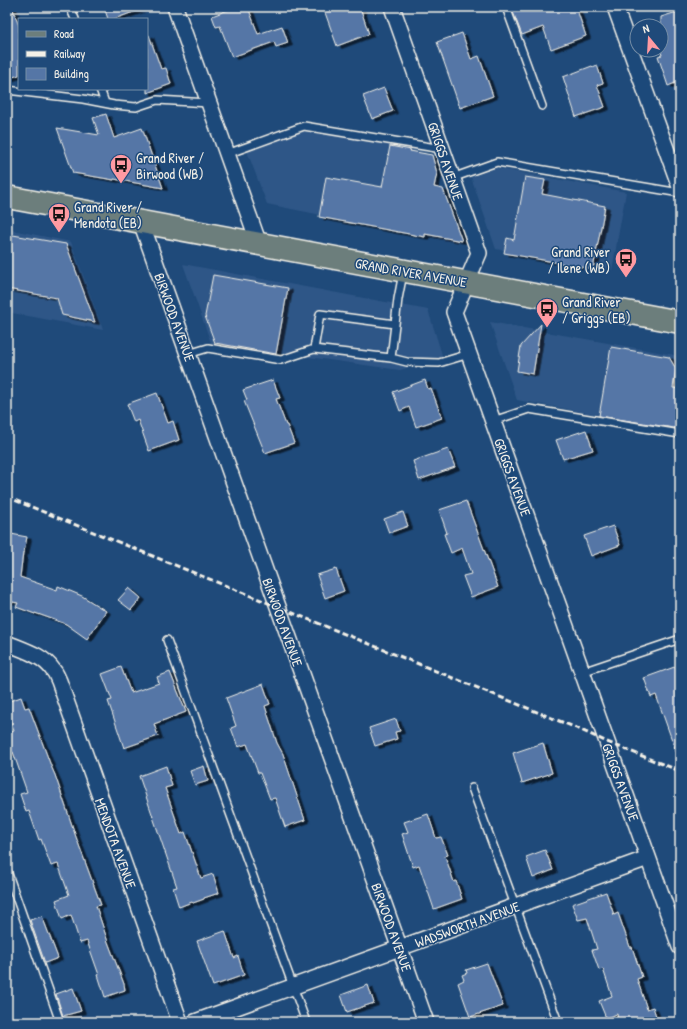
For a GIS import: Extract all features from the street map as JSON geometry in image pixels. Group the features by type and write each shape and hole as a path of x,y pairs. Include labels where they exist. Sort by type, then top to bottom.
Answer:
{"main road":[{"name":"GRAND RIVER AVENUE","path":"7,198 680,322"}],"street":[{"path":"175,7 259,244"},
{"name":"GRIGGS AVENUE","path":"392,7 479,253 454,312 680,947"},
{"path":"615,7 680,188"},
{"name":"BIRWOOD AVENUE","path":"141,222 426,1022"},
{"name":"MENDOTA AVENUE","path":"7,643 36,655 54,670 180,1022"},
{"name":"WADSWORTH AVENUE","path":"195,1022 648,858"}],"lane":[{"path":"70,7 75,18"},
{"path":"506,7 542,106"},
{"path":"7,90 136,107 157,100 209,103"},
{"path":"100,90 105,103"},
{"path":"228,154 304,126 442,149"},
{"path":"452,178 497,162 680,194"},
{"path":"391,358 398,299 404,270"},
{"path":"314,349 320,314 395,324"},
{"path":"188,354 208,348 281,360 314,349 391,358 407,362 439,363 469,354"},
{"path":"493,421 529,409 680,434"},
{"path":"582,672 680,639"},
{"path":"167,640 306,1022"},
{"path":"472,788 558,1022"},
{"path":"7,871 60,1022"}],"shaded area":[{"path":"301,130 425,151 460,243 267,204 247,151"},
{"path":"496,168 626,192 612,270 496,249 471,177"},
{"path":"7,229 71,242 103,330 7,312"},
{"path":"183,264 428,310 443,358 400,370 211,343"},
{"path":"490,322 680,356 680,430 517,400"}],"building":[{"path":"7,7 12,7 18,23 18,75 7,79"},
{"path":"104,7 142,7 142,9 117,18 108,18"},
{"path":"236,7 248,7 258,34 282,26 288,43 276,47 274,42 232,57 220,26 216,27 212,16"},
{"path":"323,7 360,7 369,34 337,46"},
{"path":"511,7 576,7 586,36 551,49 543,27 522,35"},
{"path":"680,11 680,81 668,86 659,58 669,58 669,18 661,17"},
{"path":"462,33 471,59 479,56 493,96 460,108 437,42"},
{"path":"149,35 161,69 166,68 171,84 147,93"},
{"path":"597,65 603,83 597,85 605,107 576,117 563,77"},
{"path":"384,88 393,111 372,119 363,96"},
{"path":"106,114 114,138 142,128 163,188 73,173 57,128 99,135 93,118"},
{"path":"390,146 432,155 437,173 434,187 443,189 462,241 425,234 425,237 319,217 326,177 382,187"},
{"path":"525,177 545,180 542,194 605,206 593,269 504,253 507,238 514,240"},
{"path":"7,234 66,244 95,322 62,315 57,298 7,289"},
{"path":"213,275 288,288 276,354 215,343 205,316"},
{"path":"541,324 533,374 517,371 521,346"},
{"path":"611,347 669,357 676,369 673,388 680,389 680,429 599,416"},
{"path":"273,380 280,398 276,399 294,443 265,453 244,401 247,400 243,390"},
{"path":"425,380 428,389 431,388 442,418 416,427 409,407 400,411 393,392"},
{"path":"157,393 168,423 173,421 179,440 149,451 138,420 134,422 127,404"},
{"path":"586,430 593,450 563,459 556,440"},
{"path":"448,449 455,467 419,480 413,461"},
{"path":"466,501 498,587 471,597 463,576 471,574 462,548 451,553 444,534 447,533 439,510"},
{"path":"403,512 408,526 389,533 384,519"},
{"path":"613,526 620,545 591,556 584,536"},
{"path":"11,534 27,537 23,552 20,577 57,590 58,586 82,596 106,611 87,639 66,624 16,607 18,603 7,601 7,552"},
{"path":"336,569 344,591 325,598 317,575"},
{"path":"129,588 141,598 131,610 118,600"},
{"path":"680,665 680,757 678,757 656,695 651,697 644,678"},
{"path":"121,667 131,693 159,683 157,677 170,672 186,712 154,724 158,736 124,748 108,701 112,700 102,674"},
{"path":"263,684 270,704 265,706 305,820 285,827 275,798 270,799 247,744 238,747 231,728 236,726 226,698"},
{"path":"21,697 25,708 29,707 55,775 101,905 96,906 124,984 125,990 105,997 87,941 80,943 71,915 62,919 56,900 69,895 58,864 51,866 41,839 39,840 29,811 26,812 20,794 27,792 13,752 7,754 7,734 14,731 7,711 7,702"},
{"path":"396,719 400,731 395,732 397,739 375,746 369,728"},
{"path":"543,743 552,773 522,783 513,753"},
{"path":"166,766 172,786 165,788 181,834 185,832 201,878 213,874 219,893 179,907 173,888 177,887 139,776"},
{"path":"204,766 208,781 195,785 190,771"},
{"path":"428,814 436,838 441,837 448,855 445,856 462,899 434,909 419,865 413,867 402,834 408,832 404,822"},
{"path":"545,850 553,870 533,878 526,857"},
{"path":"606,892 614,915 618,913 630,947 632,947 642,977 637,979 647,1009 653,1007 658,1022 616,1022 618,1019 617,1014 606,1018 599,1001 612,996 603,969 599,970 592,950 597,949 587,918 578,920 572,904"},
{"path":"42,916 58,958 45,963 30,920"},
{"path":"225,931 234,958 238,956 244,975 213,986 197,941"},
{"path":"487,963 503,1006 470,1017 458,983 464,980 462,975 467,973 466,970"},
{"path":"368,985 374,1003 347,1012 341,995"},
{"path":"73,988 81,1011 63,1016 56,994"}],"railway":[{"path":"7,497 680,771"}],"place":[{"name":"Grand River / Birwood (WB)","path":"121,184"},
{"name":"Grand River / Mendota (EB)","path":"59,234"},
{"name":"Grand River / Ilene (WB)","path":"626,278"},
{"name":"Grand River / Griggs (EB)","path":"547,328"}]}
